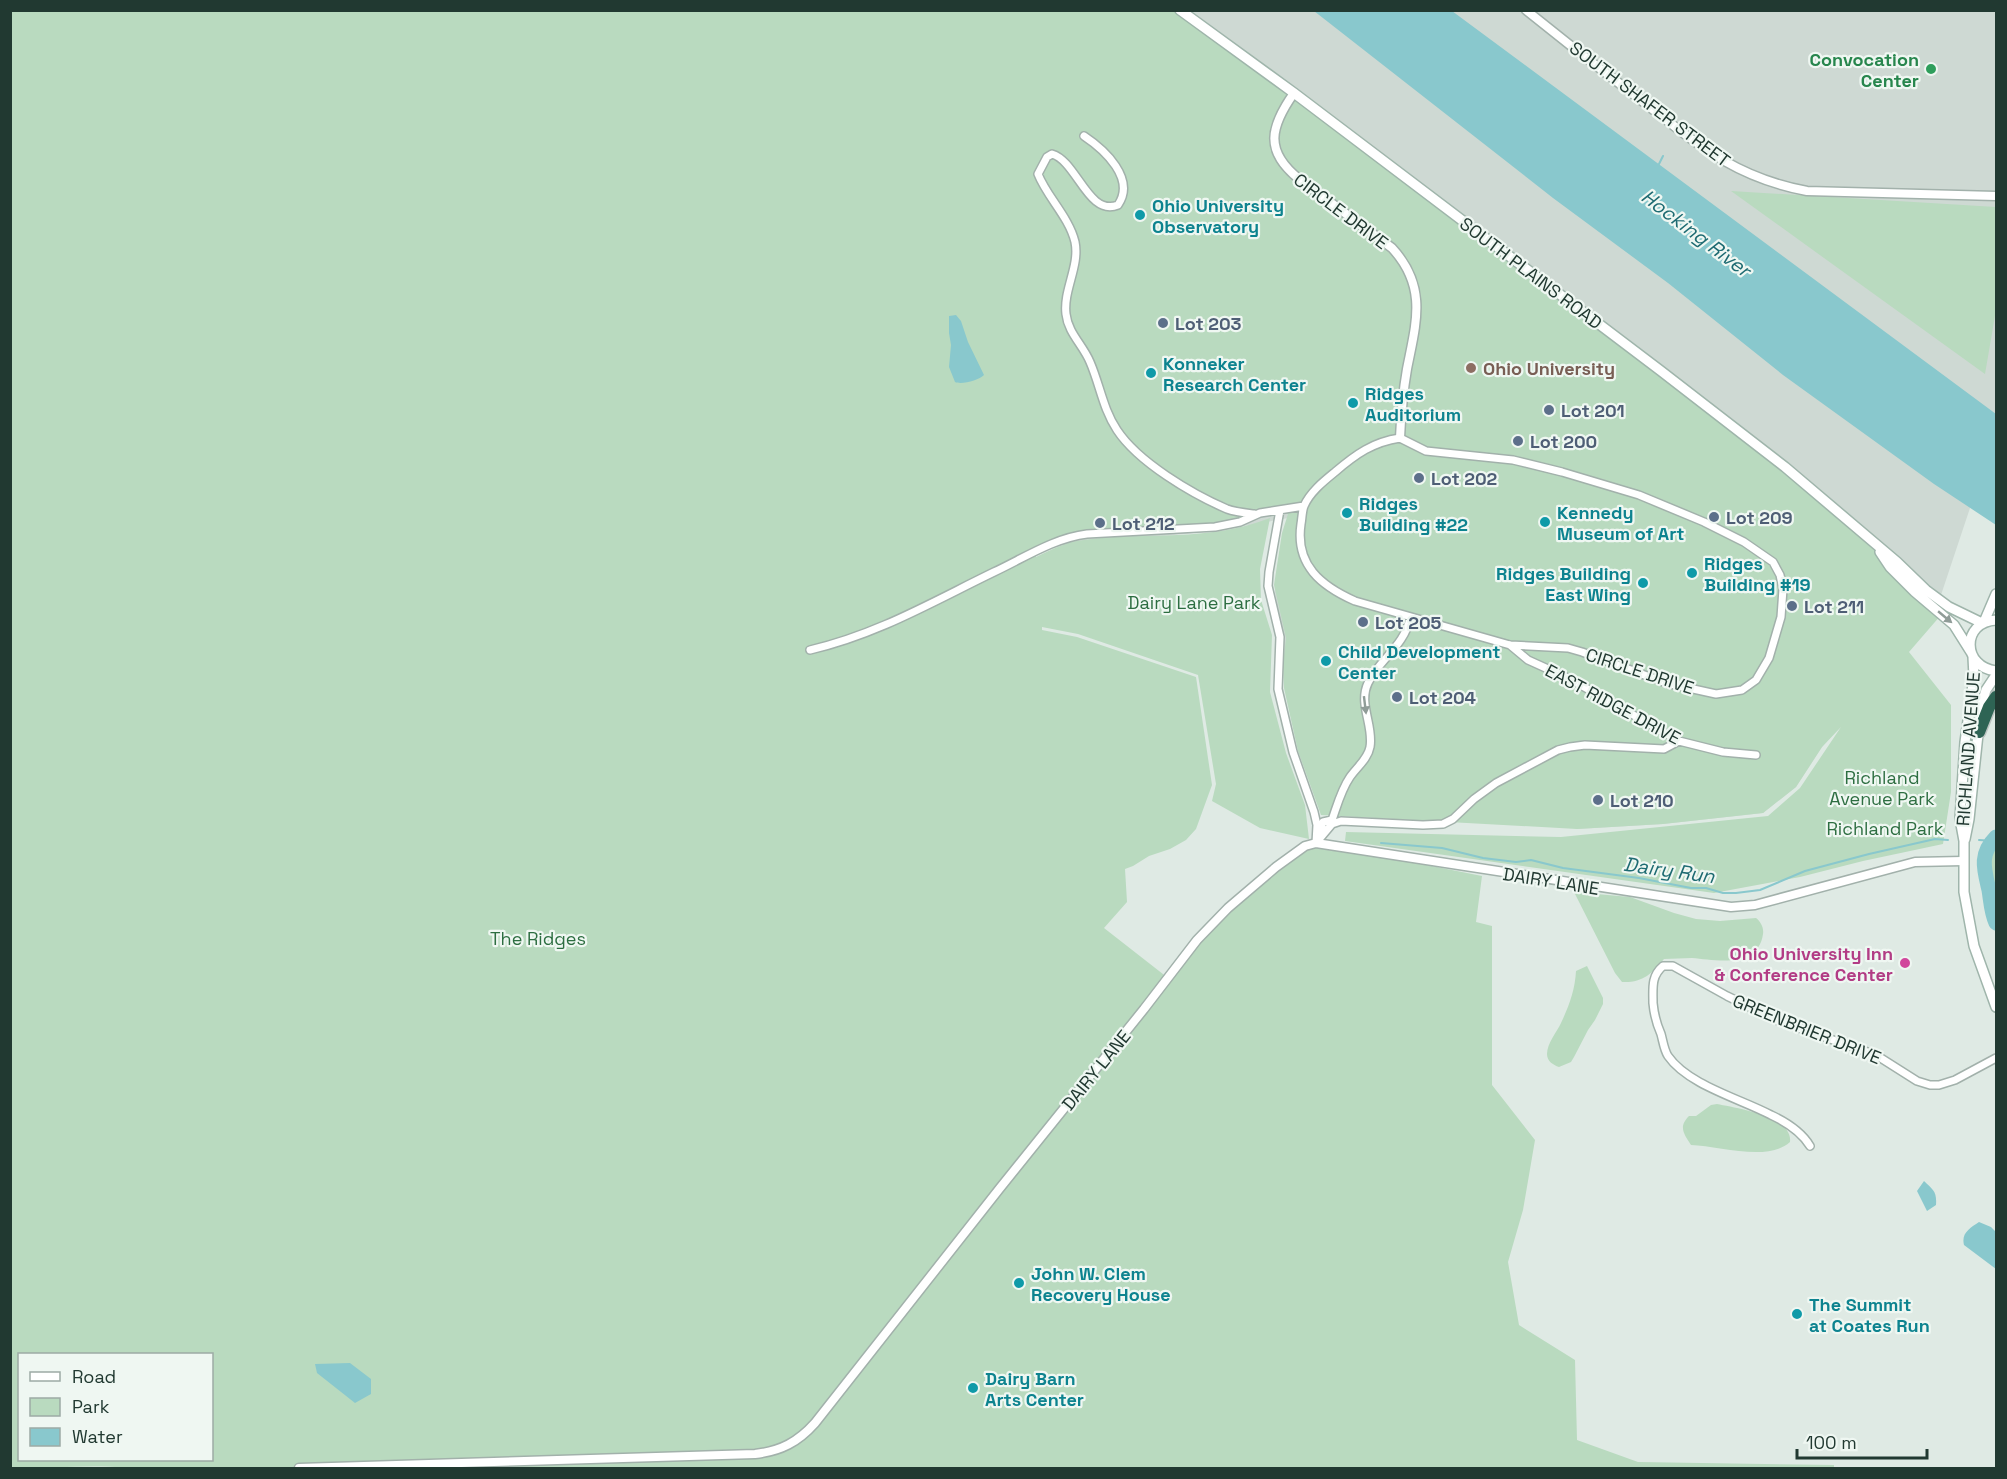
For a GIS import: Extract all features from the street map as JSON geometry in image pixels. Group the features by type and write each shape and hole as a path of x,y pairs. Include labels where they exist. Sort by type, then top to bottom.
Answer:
{"highway":[{"path":"1979,732 1989,707 1996,697"}],"main road":[{"name":"SOUTH PLAINS ROAD","path":"1180,10 1294,93 1785,467 1934,596 1949,607 1983,622"},
{"name":"SOUTH PLAINS ROAD","path":"1875,545 1890,567 1959,631 1972,654"},
{"path":"1983,622 1996,594"},
{"path":"1983,622 1996,620"},
{"name":"RICHLAND AVENUE","path":"1964,841 1960,819 1965,742 1974,677 1972,635 1983,622"},
{"path":"1972,654 1984,668 1996,673"},
{"name":"RICHLAND AVENUE","path":"1996,673 1983,697 1963,861 1964,892 1969,924 1996,1007"}],"street":[{"name":"SOUTH SHAFER STREET","path":"1526,10 1711,154 1754,177 1787,187 1816,192 1996,196"},
{"name":"CIRCLE DRIVE","path":"1294,93 1282,112 1276,130 1274,142 1277,156 1289,171 1392,248 1411,276 1417,294 1417,313 1401,408 1400,438 1426,451 1482,455 1522,462 1639,495 1704,522 1764,555 1776,566 1783,585 1783,607 1766,666 1751,684 1733,692 1716,694 1686,688 1568,648 1510,645 1410,618 1343,596 1314,574 1302,555 1300,545 1304,506"},
{"path":"1084,136 1107,156 1120,173 1125,191 1118,205 1104,207 1096,201 1056,155 1047,156 1038,174 1074,240 1075,261 1066,313 1072,334 1092,366 1106,410 1117,430 1137,454 1205,498 1229,510 1254,514 1304,506 1317,488 1358,453 1376,443 1400,438"},
{"path":"1280,510 1268,586 1280,637 1278,689 1293,752 1314,812 1317,825 1316,843"},
{"path":"810,650 844,642 897,621 1065,539 1087,534 1215,527 1240,522 1254,514"},
{"path":"1316,843 1323,822 1332,820 1349,778 1370,749 1371,742 1364,700 1368,682 1405,635 1410,618"},
{"name":"EAST RIDGE DRIVE","path":"1510,645 1528,660 1570,680 1679,741 1723,752 1756,755"},
{"path":"1316,843 1332,824 1341,821 1443,824 1453,819 1474,799 1496,783 1558,750 1570,747 1601,746 1664,749 1679,741"},
{"name":"DAIRY LANE","path":"299,1468 755,1454 773,1451 799,1440 815,1423 1206,930 1227,908 1305,846 1316,843 1731,907 1755,905 1915,862 1963,861"},
{"name":"GREENBRIER DRIVE","path":"1810,1146 1804,1136 1792,1126 1702,1082 1679,1067 1667,1055 1653,1007 1653,977 1663,966 1673,966 1776,1020 1876,1055 1917,1081 1930,1085 1955,1080 1996,1058"}],"shaded area":[{"name":"Ohio University","path":"1131,11 1996,11 1996,430 1933,619 1822,747 1796,787 1763,813 1663,824 1577,829 1295,729 1275,592 1288,518 1223,530 1064,546 905,305"}],"green space":[{"name":"The Ridges","path":"10,11 1180,11 1243,55 1850,522 1941,615 1909,652 1951,705 1951,792 1943,844 1800,877 1714,893 1345,841 1346,832 1561,837 1768,816 1800,788 1841,727 1822,747 1796,787 1763,813 1663,824 1577,829 1321,815 1298,751 1284,688 1283,665 1286,638 1274,585 1282,533 1288,514 1267,511 1240,522 1087,534 1036,553 1036,557 1072,542 1108,537 1223,531 1270,518 1260,569 1261,600 1272,635 1270,692 1286,753 1305,805 1309,839 1260,828 1212,801 1216,784 1198,675 1078,634 1042,627 1042,630 1077,637 1196,677 1212,785 1196,829 1186,840 1125,869 1127,902 1104,928 1168,978 1189,949 1257,883 1316,843 1482,876 1476,922 1492,926 1492,1085 1535,1140 1523,1210 1508,1262 1519,1325 1575,1360 1577,1440 1638,1462 1834,1465 1834,1468 128,1468 98,1466 11,1468"},
{"path":"1731,191 1996,207 1996,310 1985,374"},
{"path":"1996,841 1996,931 1985,897 1979,863 1983,853"},
{"path":"1574,892 1630,897 1696,919 1720,921 1756,918 1762,925 1763,934 1753,953 1745,958 1724,961 1692,958 1664,959 1646,977 1622,982 1615,973"},
{"path":"1587,966 1603,998 1603,1004 1571,1062 1559,1067 1549,1061 1547,1050 1569,1004 1576,971"},
{"path":"1717,1104 1749,1111 1773,1120 1789,1133 1790,1142 1781,1148 1756,1152 1691,1145 1683,1130 1686,1120 1689,1116 1696,1116 1711,1105"}],"water":[{"name":"Hocking River","path":"1314,11 1452,11 1996,414 1996,525 1934,484 1783,375 1668,283 1553,198"},
{"path":"956,315 961,321 984,375 978,379 958,383 955,382 949,367 951,345 949,316"},
{"path":"1924,1181 1934,1191 1936,1197 1936,1205 1927,1211 1917,1191"},
{"path":"1979,1222 1996,1232 1996,1269 1964,1245 1965,1234"},
{"path":"350,1363 371,1379 371,1394 355,1403 317,1373 315,1364"}],"waterway":[{"path":"1659,164 1663,156"},
{"path":"1996,837 1987,850 1984,862 1996,923"},
{"name":"Dairy Run","path":"1381,843 1442,848 1483,858 1516,862 1531,860 1563,868 1639,878 1691,888 1706,888 1723,893 1736,893 1760,890 1805,871 1869,854 1935,839 1948,840"},
{"name":"Dairy Run","path":"1979,840 1993,841"}],"place":[{"name":"Convocation Center","path":"1931,69"},
{"name":"Ohio University Observatory","path":"1140,215"},
{"name":"Lot 203","path":"1163,323"},
{"name":"Ohio University","path":"1471,368"},
{"name":"Konneker Research Center","path":"1151,373"},
{"name":"Ridges Auditorium","path":"1353,403"},
{"name":"Lot 201","path":"1549,410"},
{"name":"Lot 200","path":"1518,441"},
{"name":"Lot 202","path":"1419,478"},
{"name":"Ridges Building #22","path":"1347,513"},
{"name":"Lot 209","path":"1714,517"},
{"name":"Kennedy Museum of Art","path":"1545,522"},
{"name":"Lot 212","path":"1100,523"},
{"name":"Ridges Building #19","path":"1692,573"},
{"name":"Ridges Building East Wing","path":"1643,583"},
{"name":"Lot 211","path":"1792,606"},
{"name":"Lot 205","path":"1363,622"},
{"name":"Child Development Center","path":"1326,661"},
{"name":"Lot 204","path":"1397,697"},
{"name":"Lot 210","path":"1598,800"},
{"name":"Ohio University Inn & Conference Center","path":"1905,963"},
{"name":"John W. Clem Recovery House","path":"1019,1283"},
{"name":"The Summit at Coates Run","path":"1797,1314"},
{"name":"Dairy Barn Arts Center","path":"973,1388"}],"park label":[{"name":"Dairy Lane Park","path":"1194,602"},
{"name":"Richland Avenue Park","path":"1882,787"},
{"name":"Richland Park","path":"1885,828"}]}
